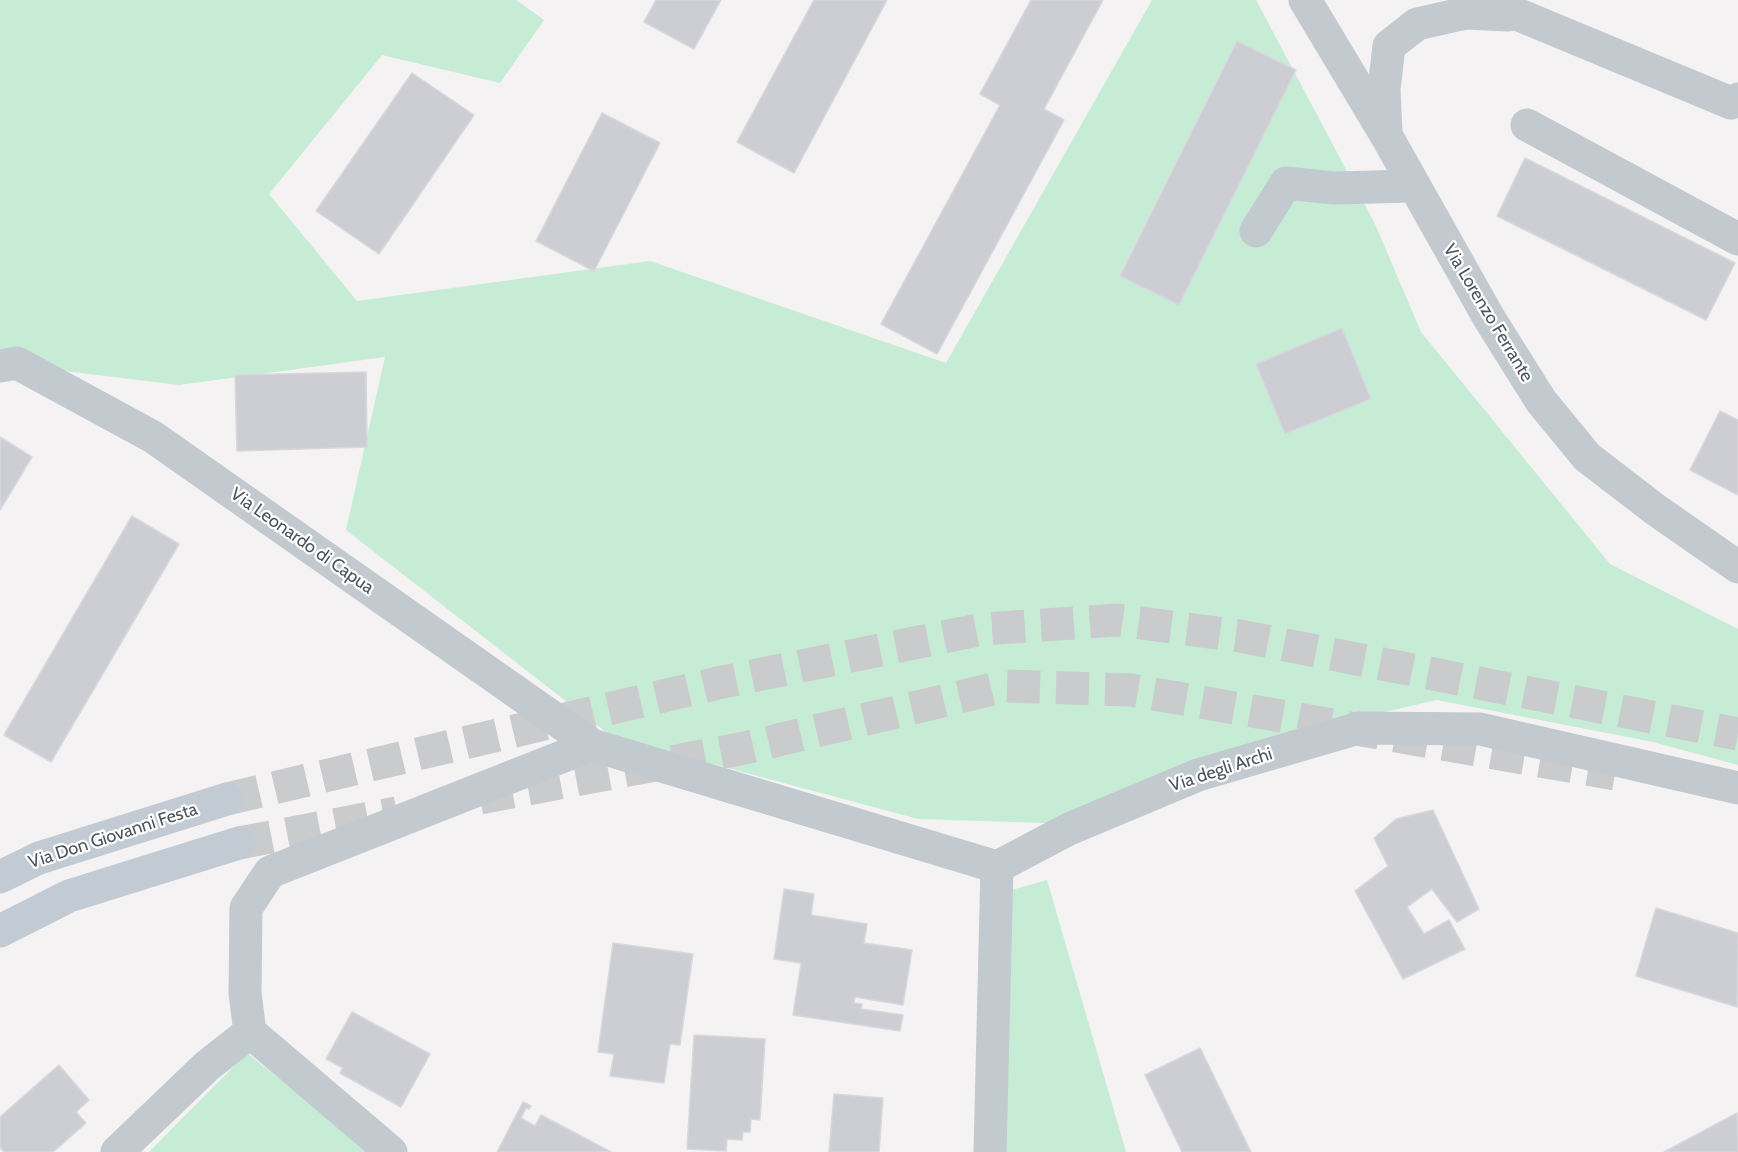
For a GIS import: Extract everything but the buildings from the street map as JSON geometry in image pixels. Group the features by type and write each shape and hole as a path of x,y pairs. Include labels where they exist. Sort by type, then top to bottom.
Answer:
{"main road":[{"name":"Via Don Giovanni Festa","path":"0,877 39,858 227,799"},
{"path":"0,931 69,896 239,843"}],"street":[{"name":"Via Lorenzo Ferrante","path":"1305,0 1386,135 1489,318 1541,401 1587,457 1656,510 1738,567"},
{"path":"1483,0 1736,104"},
{"path":"1386,135 1384,89 1389,46 1417,24 1466,13 1519,15"},
{"path":"1527,125 1738,239"},
{"path":"1256,231 1286,183 1334,188 1414,186"},
{"name":"Via Leonardo di Capua","path":"0,366 17,363 153,437 592,744 997,867"},
{"name":"Via degli Archi","path":"997,867 1069,829 1198,775 1359,728 1480,729 1738,788"},
{"path":"391,1152 250,1032 245,993 246,908 270,872 592,744"},
{"path":"990,1152 997,867"},
{"path":"117,1152 207,1066 250,1032"}],"green space":[{"path":"0,0 516,0 544,20 500,83 382,55 269,194 357,301 650,261 946,363 1152,0 1256,0 1375,224 1421,332 1610,564 1738,629 1738,765 1653,742 1437,700 1278,736 1045,823 918,819 612,737 346,530 385,357 179,385 0,363"},
{"path":"1047,880 1126,1152 1003,1152 1008,891"},
{"path":"247,1053 371,1152 149,1152"}],"tunnel":[{"path":"227,799 718,683 983,629 1118,620 1240,636 1738,734"},
{"path":"480,798 740,749 1006,686 1131,690 1615,774"},
{"path":"239,843 397,813"}]}
